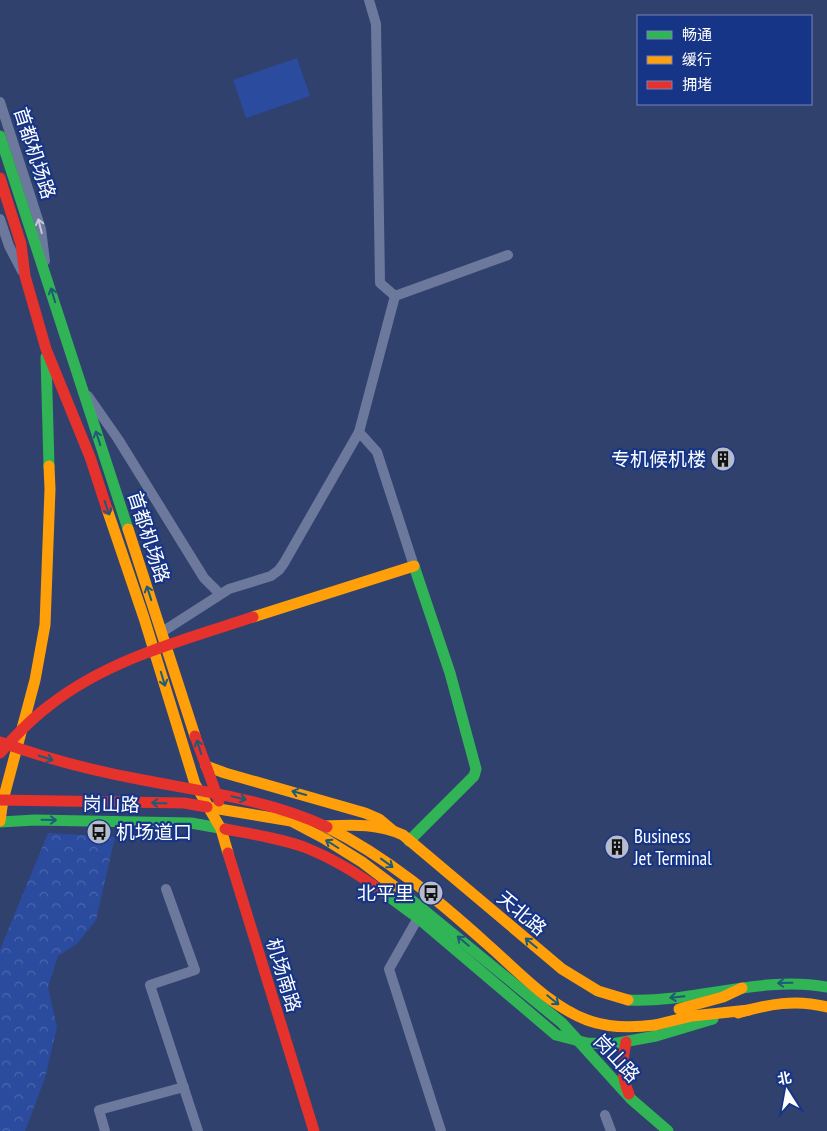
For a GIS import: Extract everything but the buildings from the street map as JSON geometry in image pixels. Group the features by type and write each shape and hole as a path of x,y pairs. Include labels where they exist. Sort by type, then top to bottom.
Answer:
{"main road":[{"name":"首都机场路","path":"0,136 46,274 80,385 206,766 222,809"},
{"name":"首都机场路","path":"0,178 21,244 25,276 46,349 90,457 144,618 195,784 221,829"},
{"path":"46,349 67,342"},
{"name":"首都机场路","path":"0,821 1,801 35,680 45,625 50,489 46,349"},
{"path":"0,753 26,724 49,705 98,673 137,656 414,566 450,673 476,769 474,776 410,841"},
{"path":"0,731 33,744 81,757 162,772"},
{"path":"0,742 78,766 241,798 270,806 330,828 378,857 423,890 568,1012 587,1020 611,1027 632,1028 742,988 784,983 827,987"},
{"path":"206,766 225,774 366,813 379,819 392,830"},
{"path":"180,774 277,796 321,812 373,840 433,884 536,974 566,997 588,1008 604,1014 653,1021 750,1010"},
{"name":"岗山路","path":"1,801 184,803 222,809"},
{"path":"222,809 221,829 292,843 319,854 374,885 418,918 556,1035 578,1042 597,1044 626,1042 750,1010 789,1002 812,1003 827,1007"},
{"name":"天北路","path":"222,809 311,826 366,826 392,830 410,841 562,969 598,991 624,999 641,1000 742,988"},
{"name":"岗山路","path":"0,821 191,822 221,829"},
{"name":"天北路","path":"290,821 325,839 362,862 399,889 562,1023 578,1042"},
{"name":"机场南路","path":"221,829 314,1131"},
{"name":"岗山路","path":"578,1042 631,1099 668,1131"},
{"name":"岗山路","path":"626,1042 622,1058 622,1073 623,1083 631,1099"}],"street":[{"path":"369,0 376,24 380,283 394,296"},
{"name":"首都机场路","path":"0,102 41,229 46,274"},
{"name":"首都机场路","path":"0,219 9,246 25,276"},
{"path":"394,296 508,255"},
{"path":"162,632 229,589 272,576 279,570 359,432 394,296"},
{"path":"80,385 118,439 204,578 220,594"},
{"path":"359,432 376,452 414,566"},
{"path":"166,888 195,970 150,985 198,1131"},
{"path":"418,918 389,969 441,1131"},
{"path":"105,1131 98,1110 184,1086"},
{"path":"605,1115 611,1131"}],"green space":[{"path":"297,58 310,96 246,118 233,80"},
{"path":"48,833 115,837 96,920 77,944 58,956 48,987 57,1027 45,1078 25,1131 0,1131 0,950"}],"traffic: fast":[{"path":"0,136 128,529"},
{"path":"46,357 49,466"},
{"path":"409,841 474,776 476,769 450,673 414,566"},
{"path":"0,822 35,820 191,823 225,829"},
{"path":"384,893 418,918 556,1035 587,1043 612,1044 656,1036 713,1019"},
{"path":"403,893 562,1023 631,1099 668,1131"},
{"path":"628,1000 678,998 777,984 827,987"}],"traffic: slow":[{"path":"0,821 3,800 35,680 45,625 50,489 49,466"},
{"path":"107,509 144,618 195,784 221,829 228,853"},
{"path":"128,529 195,736"},
{"path":"253,617 414,566"},
{"path":"206,766 365,813 379,819 392,830"},
{"path":"207,807 291,821 362,862 403,893"},
{"path":"324,826 354,825 383,828 403,835 562,969 598,991 628,1000"},
{"path":"327,827 370,852 411,880 559,1006 587,1020 604,1025 629,1027 655,1025"},
{"path":"679,1009 723,997 742,988"},
{"path":"738,1013 760,1007 793,1003 827,1007"},
{"path":"655,1025 692,1016 749,1010"}],"traffic: jam":[{"path":"0,178 21,244 25,276 46,349 90,457 107,509"},
{"path":"0,753 43,710 97,675 147,652 253,617"},
{"path":"195,736 219,801"},
{"path":"0,742 89,769 260,803 327,827"},
{"path":"0,800 184,803 207,807"},
{"path":"225,829 304,847 346,867 384,893"},
{"path":"228,853 314,1131"},
{"path":"626,1042 623,1068 629,1094"}],"place":[{"name":"专机候机楼","path":"723,459"},
{"name":"机场道口","path":"99,832"},
{"name":"Business Jet Terminal","path":"617,847"},
{"name":"北平里","path":"431,893"}]}
